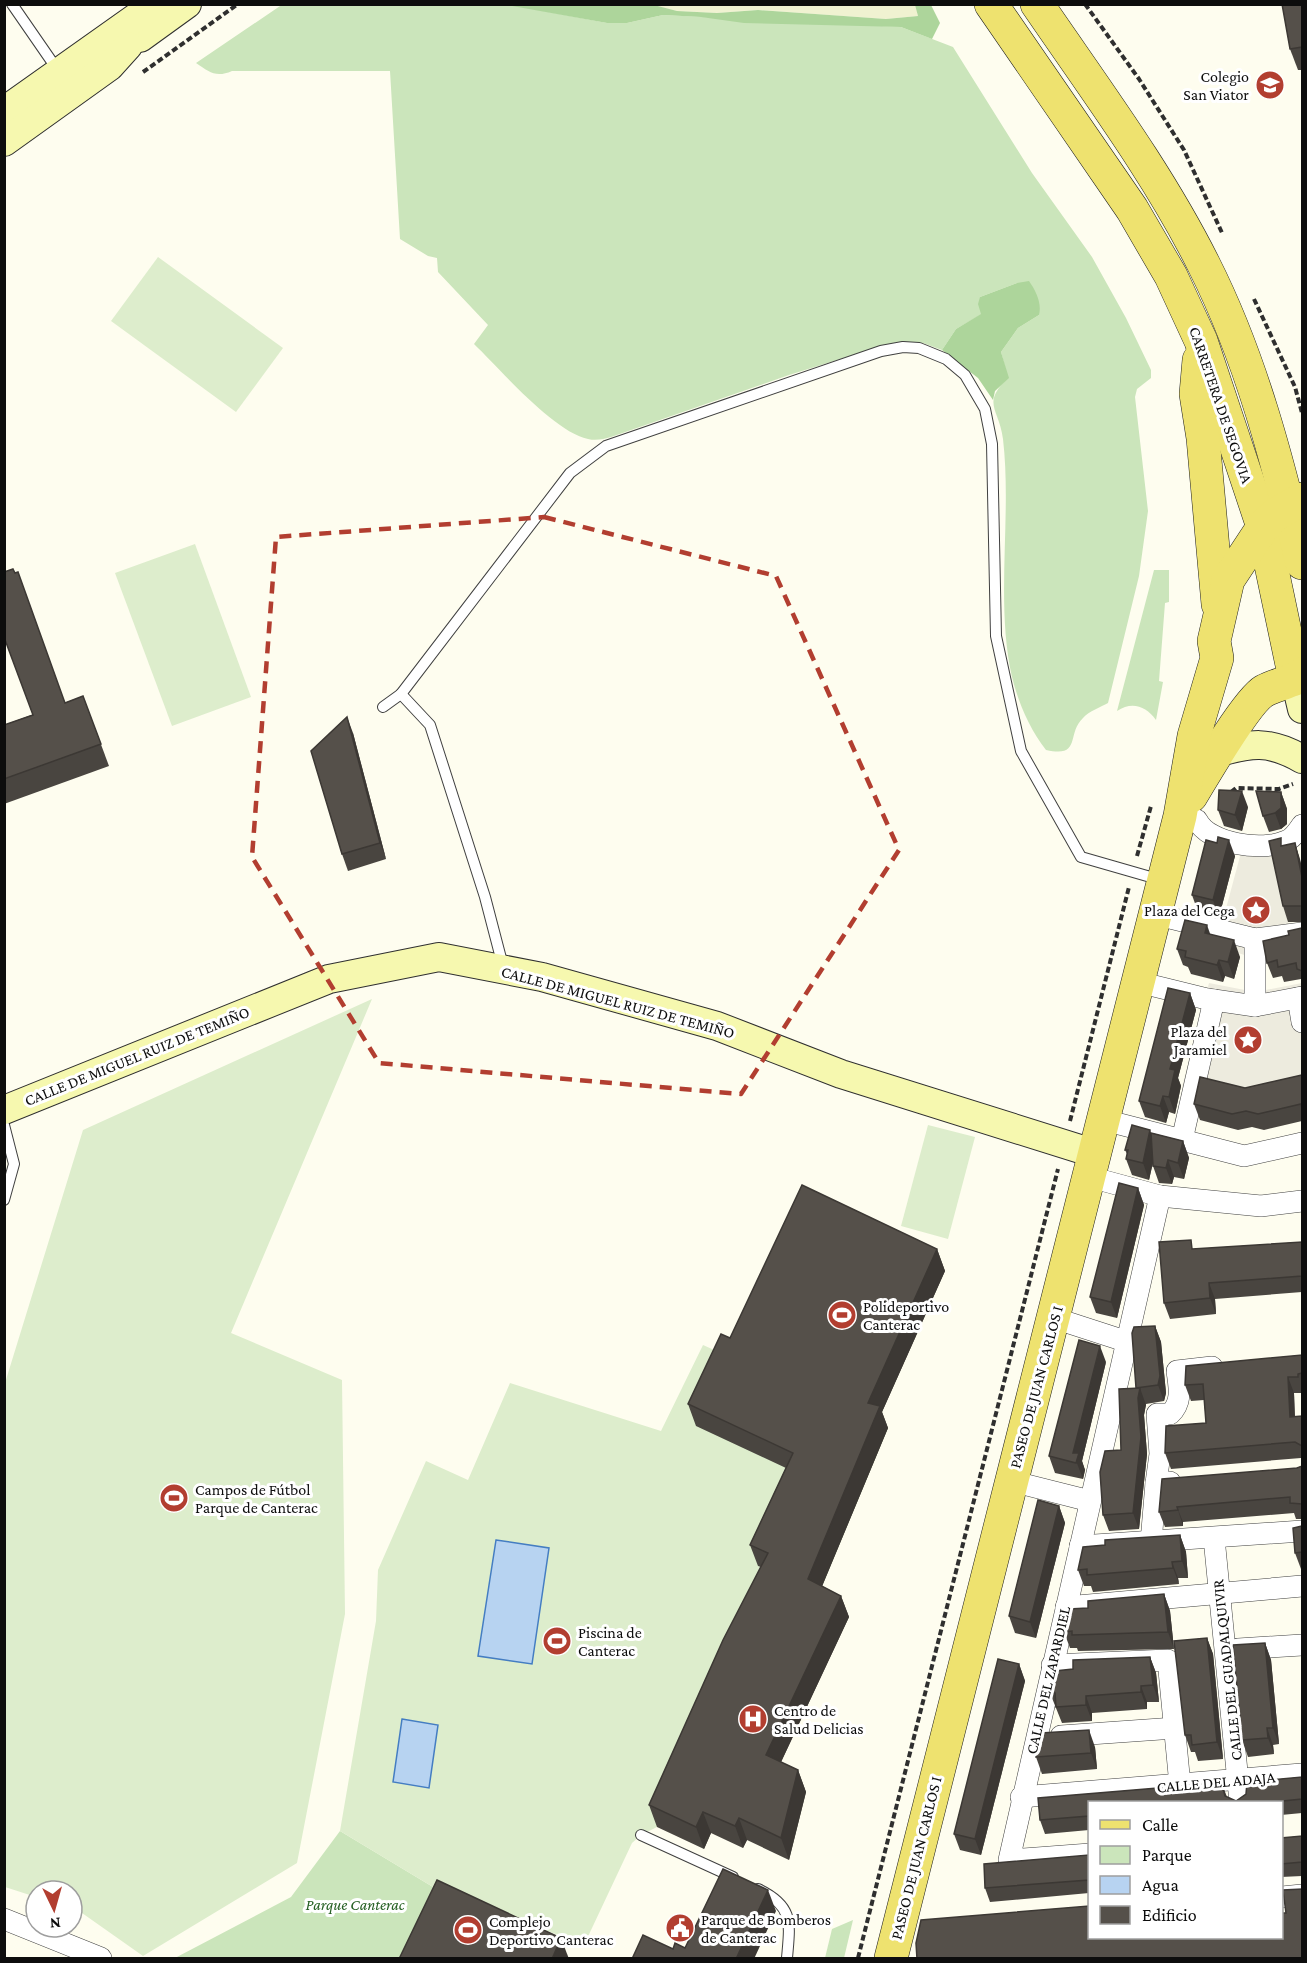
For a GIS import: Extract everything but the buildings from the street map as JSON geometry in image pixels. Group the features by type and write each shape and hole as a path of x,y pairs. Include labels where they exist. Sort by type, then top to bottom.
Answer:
{"main road":[{"name":"CARRETERA DE SEGOVIA","path":"991,4 1132,209 1171,276 1201,341 1263,527 1300,687"},
{"name":"CARRETERA DE SEGOVIA","path":"1037,4 1161,189 1204,265 1241,348 1269,441 1296,503 1302,563"},
{"path":"1201,341 1196,394 1203,438 1219,614"},
{"path":"1269,441 1302,461"},
{"name":"PASEO DE JUAN CARLOS I","path":"1188,818 1194,736 1217,658 1214,641 1228,580 1263,527 1296,503"},
{"path":"1217,658 1231,681 1243,688 1262,692 1300,687"},
{"name":"PASEO DE JUAN CARLOS I","path":"903,1940 1011,1481 1093,1165 1154,914 1148,877 1188,818 1216,753 1262,692"}],"street":[{"path":"4,111 155,4"},
{"path":"59,72 84,72 128,46 187,4"},
{"path":"4,142 110,66 128,46"},
{"path":"4,128 49,97 57,84 59,72"},
{"path":"1216,753 1247,744 1270,744 1302,759"},
{"path":"1188,818 1201,830 1226,842 1243,845 1275,844 1287,841 1302,825"},
{"path":"1154,914 1256,939 1302,933"},
{"path":"1256,939 1256,1006"},
{"name":"CALLE DE MIGUEL RUIZ DE TEMIÑO","path":"4,1110 328,979 439,957 542,977 717,1026 841,1074 1064,1146 1093,1165"},
{"path":"1138,982 1214,1000 1256,1006 1300,997 1302,1022"},
{"path":"1182,1140 1214,1000"},
{"path":"1104,1120 1244,1156 1302,1143"},
{"path":"1093,1165 1160,1196 1261,1206 1302,1201"},
{"name":"CALLE DEL ZAPARDIEL","path":"1088,1854 1009,1860 1021,1797 1160,1196"},
{"path":"1054,1318 1128,1342"},
{"path":"1151,1542 1160,1454 1157,1414 1170,1414 1177,1408 1180,1394 1177,1371 1234,1365"},
{"path":"1156,1483 1190,1480"},
{"path":"1011,1481 1090,1501"},
{"path":"1080,1546 1302,1531"},
{"name":"CALLE DEL GUADALQUIVIR","path":"1214,1538 1240,1801"},
{"path":"1066,1607 1302,1586"},
{"path":"1226,1650 1302,1645"},
{"path":"1052,1665 1168,1660 1180,1785"},
{"path":"1035,1738 1174,1728"},
{"name":"CALLE DEL ADAJA","path":"1021,1797 1302,1774"},
{"path":"1283,1897 1302,1895"},
{"path":"4,1919 101,1959"}],"lane":[{"path":"12,4 59,72"},
{"path":"383,707 401,694 570,473 606,446 881,351 903,347 927,350 946,359 965,375 985,409 990,426 996,636 1021,752 1080,857 1148,877"},
{"path":"401,694 430,725 485,897 503,969"},
{"path":"4,1125 14,1164 4,1200"},
{"path":"641,1834 769,1894 782,1903 789,1925 787,1959"}],"path":[{"path":"858,1959 1064,1146 1148,877 1147,816"}],"highlighted area":[{"path":"544,517 776,576 899,850 741,1094 379,1063 252,857 276,537"}],"green space":[{"path":"283,4 507,4 607,23 627,23 663,15 901,27 953,47 1032,173 1092,257 1126,318 1151,370 1151,378 1137,389 1135,397 1148,511 1139,576 1108,703 1083,718 1078,724 1069,748 1057,752 1046,750 1035,734 1018,696 1007,648 1004,589 1005,468 1003,439 993,401 995,394 1008,378 1001,352 1018,328 1039,315 1017,283 980,297 982,314 956,329 942,350 923,343 905,342 882,346 789,375 611,437 597,440 574,434 544,412 474,344 488,325 438,272 437,258 428,256 400,239 390,71 232,71 217,74 196,63"},
{"path":"650,4 677,11 717,13 758,10 886,19 918,16 915,5 931,5 940,23 932,39 901,27 744,23 663,15 627,23 607,23 507,5"},
{"path":"915,4 918,16 886,19 758,10 717,13 677,11 650,5"},
{"path":"158,257 283,348 236,412 111,321"},
{"path":"1029,281 1038,297 1039,315 1018,328 1001,352 1009,378 995,391 993,400 978,378 942,350 956,329 981,314 978,304 980,297 1017,283"},
{"path":"195,544 251,697 172,726 115,573"},
{"path":"1154,570 1169,570 1169,602 1165,603 1159,681 1163,682 1156,720 1148,711 1138,706 1128,706 1117,711"},
{"name":"Campos de Fútbol Parque de Canterac","path":"372,999 231,1333 342,1380 345,1614 297,1863 143,1956 84,1914 84,1879 24,1879 24,1893 5,1887 5,1383 83,1130"},
{"path":"928,1125 975,1137 948,1239 901,1226"},
{"name":"Piscina de Canterac","path":"703,1345 888,1428 816,1601 731,1661 657,1827 641,1835 632,1843 584,1945 433,1887 340,1831 376,1621 378,1570 426,1461 468,1480 510,1383 661,1431"},
{"name":"Parque Canterac","path":"340,1831 433,1887 401,1958 175,1958 291,1897"},
{"path":"853,1920 844,1958 825,1958 832,1929"}],"shaded area":[{"name":"Plaza del Cega","path":"1243,845 1275,845 1277,873 1294,949 1254,958 1216,946"},
{"name":"Plaza del Jaramiel","path":"1209,983 1255,992 1302,983 1302,1091 1254,1102 1182,1087"}],"water":[{"path":"496,1540 549,1548 532,1664 478,1656"},
{"path":"402,1719 438,1725 429,1788 393,1782"}],"place":[{"name":"Colegio San Viator","path":"1270,85"},
{"name":"Plaza del Cega","path":"1256,910"},
{"name":"Plaza del Jaramiel","path":"1248,1040"},
{"name":"Polideportivo Canterac","path":"842,1315"},
{"name":"Campos de Fútbol Parque de Canterac","path":"174,1498"},
{"name":"Piscina de Canterac","path":"557,1641"},
{"name":"Centro de Salud Delicias","path":"753,1719"},
{"name":"Parque de Bomberos de Canterac","path":"680,1928"},
{"name":"Complejo Deportivo Canterac","path":"468,1930"}]}
